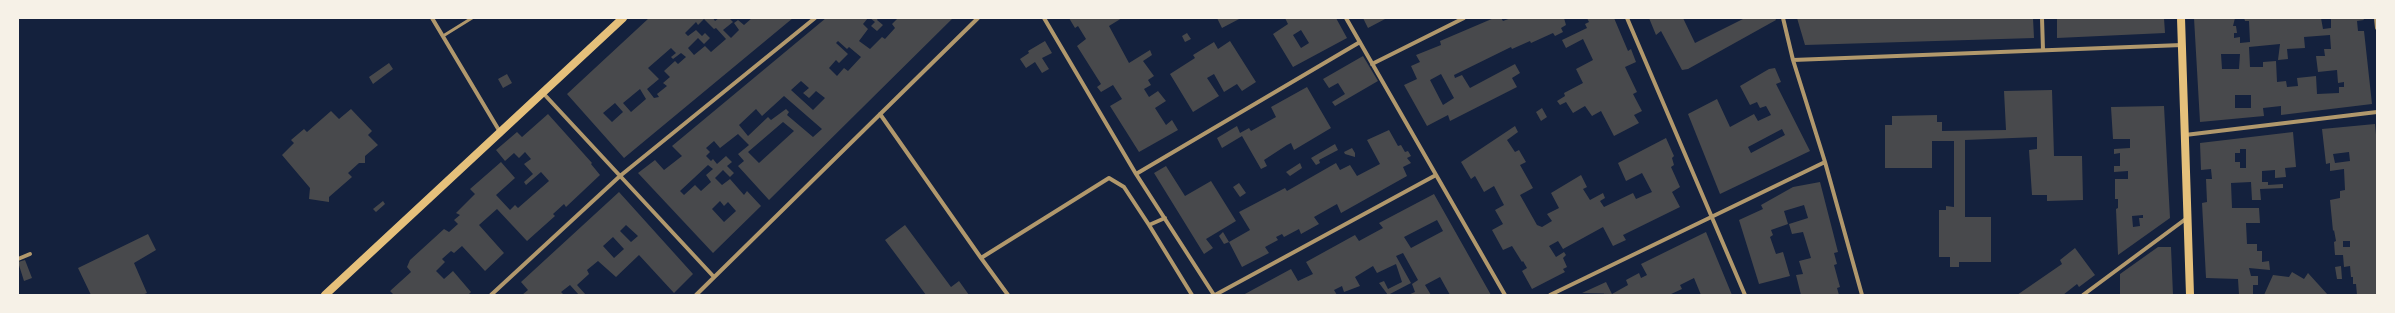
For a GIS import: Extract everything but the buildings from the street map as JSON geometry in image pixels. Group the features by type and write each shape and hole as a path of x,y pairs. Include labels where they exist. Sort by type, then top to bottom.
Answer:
{"main road":[{"path":"325,295 623,18"},
{"path":"2181,18 2190,295"}],"street":[{"path":"432,18 500,132"},
{"path":"491,295 620,176 815,18"},
{"path":"696,295 978,18"},
{"path":"1044,18 1136,174 1214,295 1436,175"},
{"path":"1346,18 1505,295"},
{"path":"1372,64 1464,18"},
{"path":"1627,18 1745,295"},
{"path":"1783,18 1793,60 1825,162 1862,295"},
{"path":"2042,18 2043,50"},
{"path":"2376,18 2377,28"},
{"path":"1136,174 1360,42"},
{"path":"1793,60 2182,45"},
{"path":"543,93 714,277"},
{"path":"2184,135 2377,112"},
{"path":"880,114 1008,295"},
{"path":"1550,295 1825,162"},
{"path":"981,258 1109,178 1124,187 1192,295"},
{"path":"1149,225 1165,218"},
{"path":"2082,295 2187,218"},
{"path":"18,259 30,254"}],"lane":[{"path":"442,36 472,18"}]}
